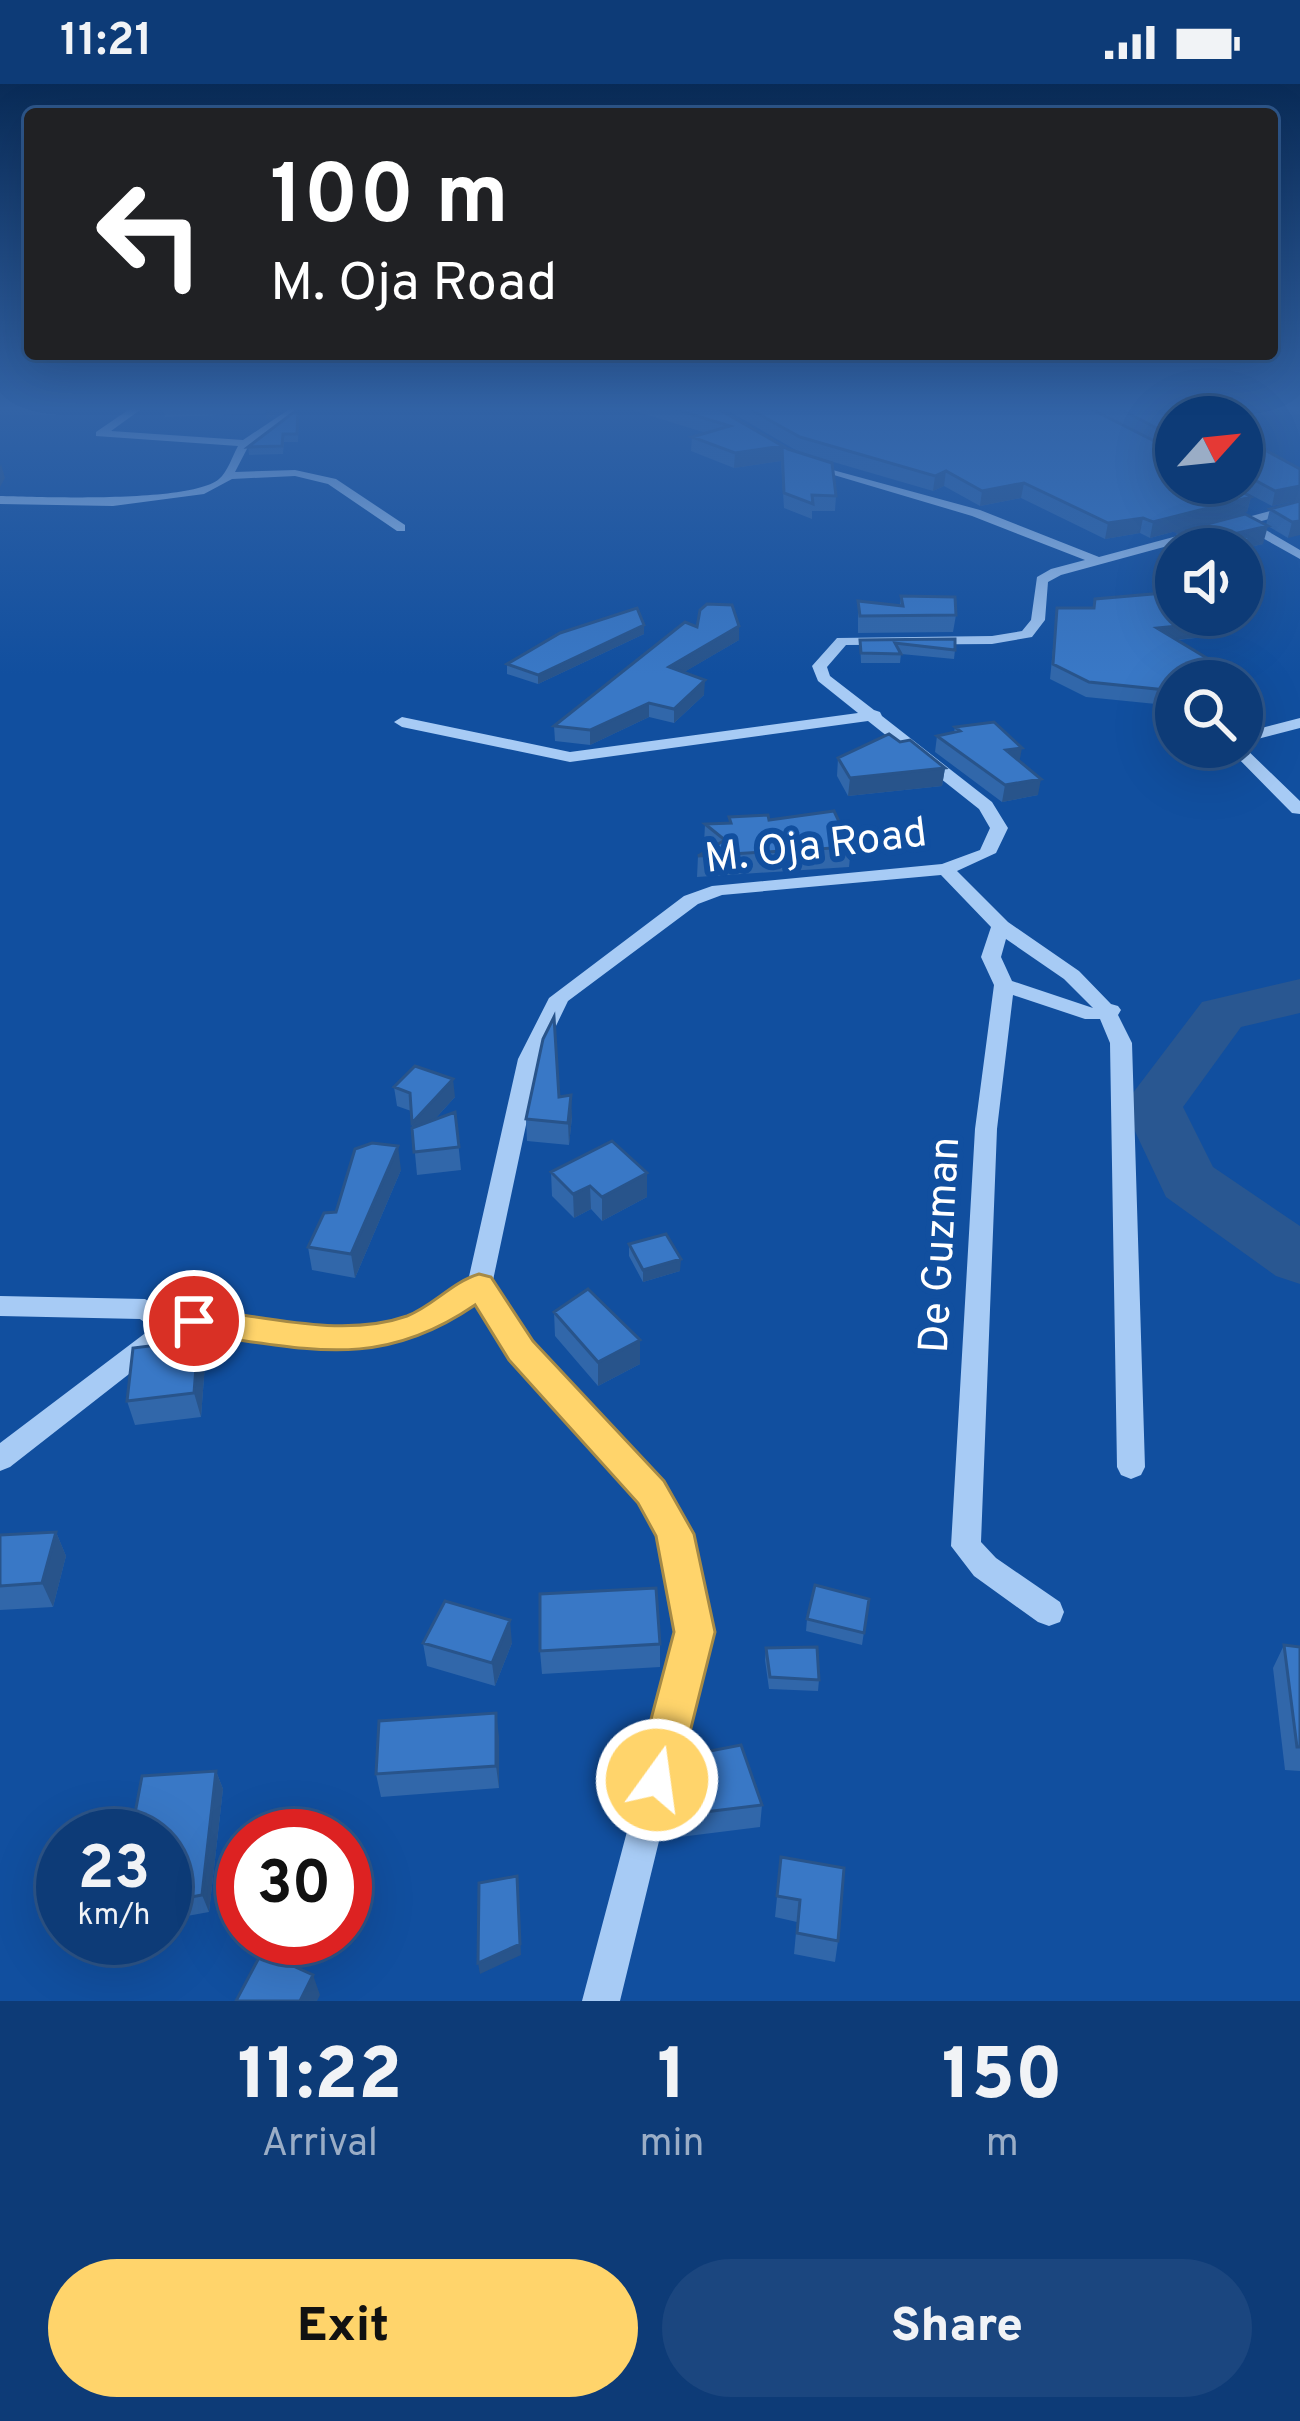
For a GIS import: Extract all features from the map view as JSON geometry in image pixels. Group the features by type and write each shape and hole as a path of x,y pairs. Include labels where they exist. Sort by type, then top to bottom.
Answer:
{"street":[{"path":"0,500 166,495"},
{"path":"353,495 401,529"},
{"path":"918,495 1100,562"},
{"path":"1249,504 1268,514"},
{"name":"M. Oja Road","path":"479,1286 529,1059 559,998 691,900 719,890 945,869 987,853 999,828 962,783 824,678 819,666 842,641 992,640 1027,634 1038,620 1042,580 1300,507"},
{"path":"1241,521 1300,555"},
{"path":"401,722 570,757 874,715"},
{"path":"1263,733 1300,723"},
{"path":"1256,768 1298,809"},
{"path":"945,869 1000,926 1079,977 1111,1010 1121,1043 1132,1467"},
{"name":"De Guzman","path":"1000,926 991,956 1004,985 986,1129 966,1546 985,1568 1049,1612"},
{"path":"1004,985 1092,1015 1111,1010"},
{"path":"0,1460 170,1328 194,1321 343,1338 388,1334 420,1325 479,1286 521,1350 651,1492 675,1534 694,1632 601,2001"},
{"path":"0,1306 145,1309 170,1328"}],"building":[{"path":"790,495 812,495 813,504"},
{"path":"1050,495 1155,495 1155,504 1224,504 1153,522 1143,518 1108,523"},
{"path":"1300,501 1300,521 1292,522 1270,509"},
{"path":"1245,514 1268,526 1259,528 1192,528"},
{"path":"1155,594 1155,636 1170,636 1210,660 1155,660 1155,689 1089,682 1053,664 1057,608 1094,608 1095,599"},
{"path":"901,596 955,597 956,615 860,616 858,601 903,606"},
{"path":"707,604 732,605 739,626 669,667 705,680 674,709 649,703 590,730 554,726 685,622 697,627 700,610"},
{"path":"637,608 644,625 538,675 507,664 560,633"},
{"path":"955,639 955,650 895,643 901,654 861,653 860,640"},
{"path":"994,722 1022,748 1006,750 1041,779 1005,785 937,736 960,731 955,727"},
{"path":"889,734 900,742 910,740 945,768 850,778 838,758"},
{"path":"834,811 851,847 698,856 725,840 705,824 731,823 729,817 768,815 769,820"},
{"path":"554,1017 559,1097 571,1095 568,1123 526,1119 543,1039"},
{"path":"415,1066 453,1079 412,1123 410,1093 394,1087"},
{"path":"455,1112 459,1147 414,1152 412,1128"},
{"path":"612,1141 647,1173 602,1197 590,1186 573,1194 551,1172"},
{"path":"372,1143 398,1146 351,1254 308,1247 324,1213 336,1212 355,1149"},
{"path":"666,1234 681,1259 643,1270 629,1244"},
{"path":"588,1289 640,1340 598,1362 554,1312"},
{"path":"198,1340 194,1393 127,1401 133,1348"},
{"path":"56,1532 42,1583 0,1586 0,1535"},
{"path":"815,1585 869,1599 864,1633 807,1619"},
{"path":"656,1588 660,1644 540,1651 540,1594"},
{"path":"445,1601 510,1620 492,1663 423,1643"},
{"path":"1284,1645 1300,1647 1300,1747 1297,1747"},
{"path":"817,1647 819,1680 770,1677 766,1648"},
{"path":"496,1713 496,1766 376,1774 379,1721"},
{"path":"741,1745 762,1805 664,1817 679,1757"},
{"path":"216,1771 202,1895 192,1897 192,1809 136,1809 142,1776"},
{"path":"781,1857 844,1868 838,1941 797,1933 800,1900 777,1896"},
{"path":"517,1876 520,1944 478,1963 479,1883"},
{"path":"255,1965 291,1965 313,1975 300,2001 236,2001"}],"waterway":[{"path":"1300,996 1222,1014 1153,1106 1188,1181 1300,1259"}],"route":[{"path":"194,1321 343,1338 388,1334 420,1325 479,1286 521,1350 651,1492 675,1534 694,1632 657,1780"}]}
